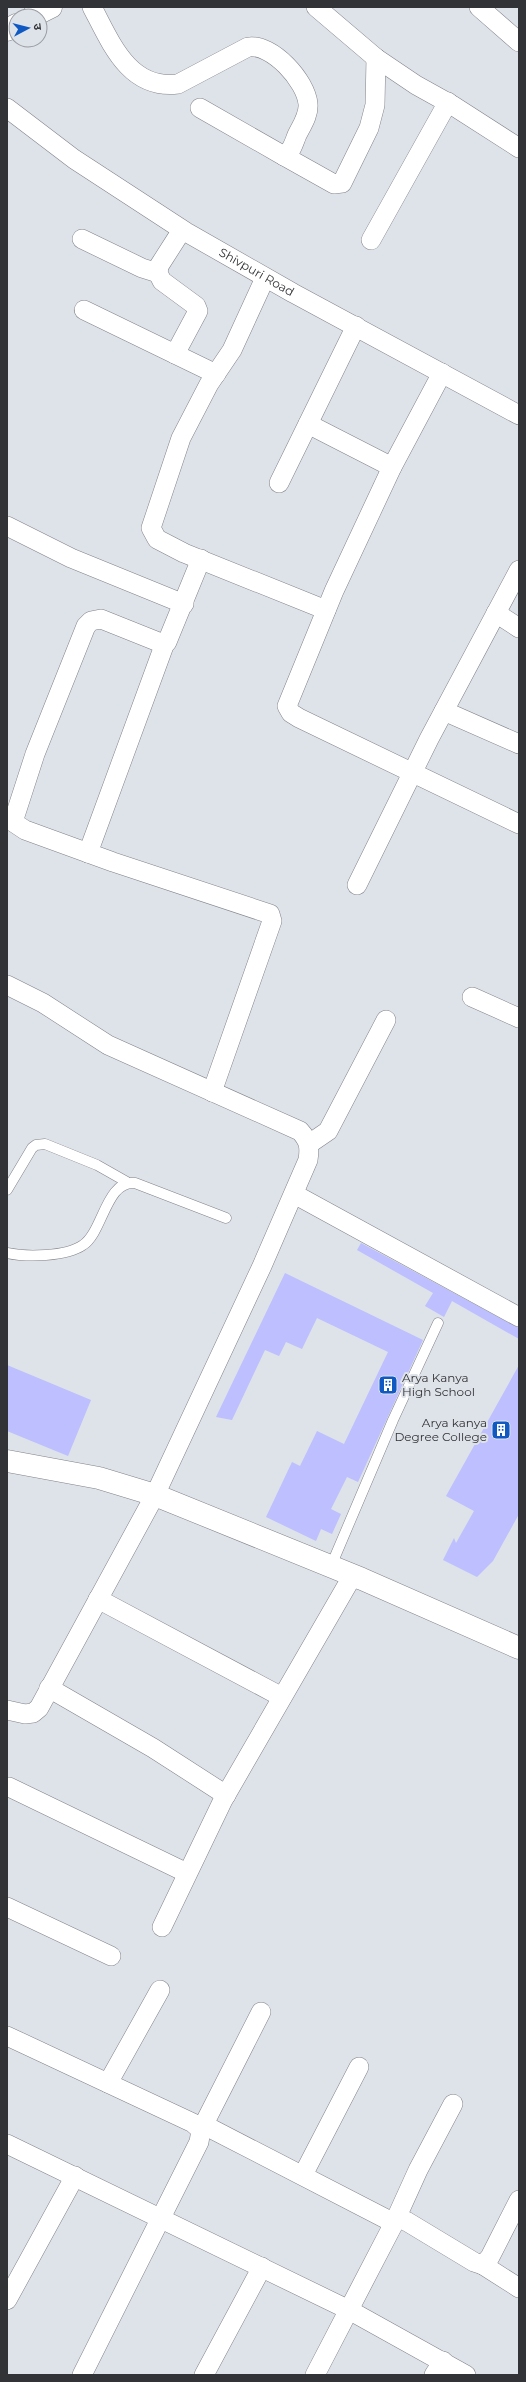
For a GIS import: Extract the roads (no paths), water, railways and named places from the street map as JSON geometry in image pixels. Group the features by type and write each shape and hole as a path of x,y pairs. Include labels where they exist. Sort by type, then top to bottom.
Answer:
{"main road":[{"path":"7,1461 93,1476 155,1495 353,1575 519,1648"}],"street":[{"path":"92,7 123,62 146,80 165,86 178,84 248,47 256,46 275,54 301,82 306,94 308,105 307,116 288,154 284,156"},
{"path":"316,7 376,58 416,85 448,102 519,148"},
{"path":"479,7 519,42"},
{"path":"200,108 278,154 334,184 342,183 369,128 375,105 376,58"},
{"path":"371,240 448,102"},
{"name":"Shivpuri Road","path":"7,108 74,159 182,230 265,278 519,415"},
{"path":"175,354 198,311 196,306 162,280 158,273 159,266 182,230"},
{"path":"82,239 142,268 158,273"},
{"path":"265,278 232,350 216,374 181,438 151,528 157,539 201,560 326,610"},
{"path":"84,310 216,374"},
{"path":"280,483 356,326"},
{"path":"442,373 392,467 326,610 287,706 291,713 299,718 519,824"},
{"path":"308,424 392,467"},
{"path":"7,526 78,560 184,604"},
{"path":"88,853 165,643 184,604 201,560"},
{"path":"357,885 444,711 519,570"},
{"path":"496,613 519,628"},
{"path":"165,643 101,620 91,621 86,626 35,754 13,822 25,830 88,853 263,911 272,918 212,1092"},
{"path":"444,711 519,744"},
{"path":"7,985 43,1003 108,1045 300,1131 309,1144 308,1160 294,1194 155,1495 49,1688 33,1713 24,1714 7,1710"},
{"path":"472,997 519,1018"},
{"path":"309,1144 328,1131 386,1020"},
{"path":"294,1194 519,1318"},
{"path":"162,1927 226,1794 353,1575"},
{"path":"98,1599 282,1697"},
{"path":"49,1688 153,1748 226,1794"},
{"path":"9,1787 187,1873"},
{"path":"7,1907 111,1956"},
{"path":"108,2083 160,1990"},
{"path":"82,2375 199,2142 202,2128 261,2012"},
{"path":"7,2036 303,2175 394,2223"},
{"path":"303,2175 359,2067"},
{"path":"315,2375 394,2223 418,2170 453,2104"},
{"path":"7,2144 349,2310 438,2368 466,2375"},
{"path":"7,2300 75,2176"},
{"path":"483,2265 490,2256 519,2200"},
{"path":"394,2223 400,2219 406,2221 474,2262 483,2265 519,2288"},
{"path":"204,2375 262,2267"}],"lane":[{"path":"7,1190 32,1148 36,1145 45,1144 97,1165 127,1182 135,1182 226,1218"},
{"path":"7,1253 22,1255 62,1252 84,1245 118,1188 127,1182"},
{"path":"331,1566 392,1420 438,1323"}],"place":[{"name":"Arya Kanya High School","path":"388,1385"},
{"name":"Arya kanya Degree College","path":"501,1430"}]}
